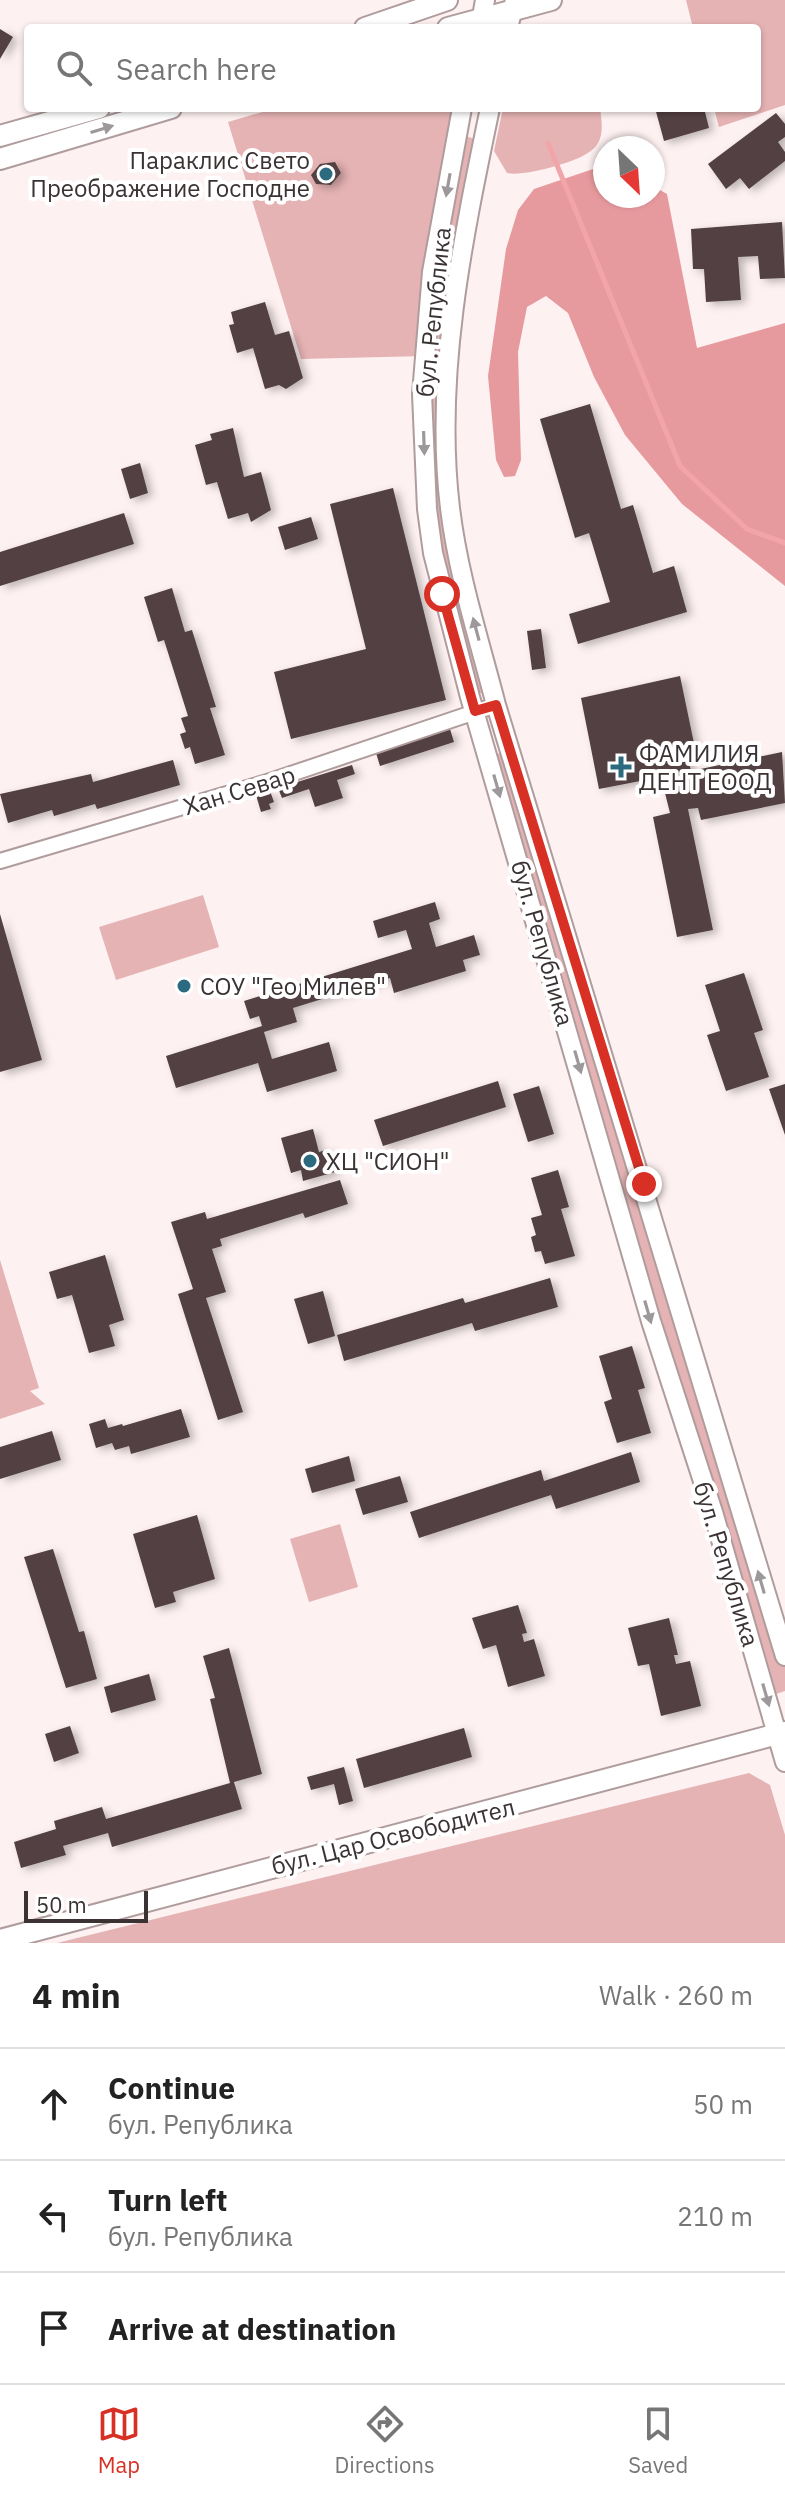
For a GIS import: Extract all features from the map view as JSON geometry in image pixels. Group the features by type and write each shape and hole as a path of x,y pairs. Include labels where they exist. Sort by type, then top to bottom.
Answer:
{"main road":[{"path":"377,24 447,0"},
{"path":"458,24 482,15 512,13 551,0"},
{"path":"0,136 85,112"},
{"path":"0,159 158,112"},
{"name":"бул. Цар Освободител","path":"0,1940 781,1733"}],"street":[{"name":"бул. Република","path":"461,112 432,272 423,423 433,553 475,711 651,1321 781,1733 785,1762"},
{"name":"бул. Република","path":"489,112 457,278 446,398 446,457 455,546 496,705 785,1656"},
{"name":"Хан Севар","path":"0,861 264,783 496,705"}],"shaded area":[{"path":"686,0 785,0 785,105 719,127 715,112 761,112 761,24 692,24"},
{"path":"262,112 454,112 457,133 483,142 457,278 446,457 492,689 470,697 433,553 425,356 301,359 228,122"},
{"path":"502,112 600,112 601,136 593,136 593,149 585,155 537,171 507,173 494,151"},
{"path":"593,169 593,208 665,208 667,194 697,348 785,323 785,586 682,504 625,435 594,377 568,313 546,296 527,307 518,352 521,460 515,476 504,477 496,460 488,376 506,249 518,210 534,189"},
{"path":"510,752 785,1656 785,1691 767,1697 488,755"},
{"path":"203,895 219,947 116,980 99,927"},
{"path":"0,1260 39,1388 30,1391 45,1404 0,1419"},
{"path":"340,1524 358,1587 309,1602 290,1539"},
{"path":"749,1773 770,1785 785,1835 785,1943 57,1943"}],"building":[{"path":"0,29 13,37 0,59"},
{"path":"656,112 705,112 709,128 665,141"},
{"path":"776,113 785,124 785,137 778,142 785,152 785,161 749,189 740,178 726,189 708,164"},
{"name":"Параклис Свето Преображение Господне","path":"335,162 341,173 331,185 316,184 311,175 320,164"},
{"path":"782,222 785,278 760,279 758,256 738,257 741,300 706,302 704,269 693,269 691,229"},
{"path":"265,302 275,335 289,331 303,378 286,389 279,385 265,389 253,348 237,353 229,325 234,324 231,312"},
{"path":"590,404 621,509 633,505 653,573 674,566 687,612 578,644 569,614 610,602 589,533 575,538 540,419"},
{"path":"233,428 244,477 261,472 271,510 251,522 248,513 228,519 217,482 206,485 195,445 212,440 210,434"},
{"path":"140,463 148,493 130,499 121,469"},
{"path":"393,488 446,700 291,739 274,672 366,649 330,504"},
{"path":"124,513 134,544 0,586 0,552"},
{"path":"311,517 318,539 285,550 278,527"},
{"path":"172,588 185,632 192,630 216,707 210,708 225,755 195,764 190,747 185,749 180,734 186,732 181,718 188,716 164,640 158,642 144,597"},
{"path":"541,629 546,668 532,670 527,631"},
{"path":"680,676 695,748 686,750 691,771 782,752 785,803 701,820 698,808 688,809 713,930 677,937 653,817 670,813 661,777 599,789 581,698"},
{"path":"450,729 454,742 380,766 376,753"},
{"path":"173,760 180,785 97,809 95,804 54,816 52,810 8,823 0,794 91,774 93,782"},
{"path":"352,765 355,774 337,780 343,798 315,807 309,789 282,798 278,788"},
{"path":"270,791 274,802 269,804 271,809 261,812 256,795"},
{"path":"435,902 440,919 429,923 436,947 474,935 480,955 463,960 466,971 394,993 390,978 293,1008 297,1022 264,1032 272,1059 329,1042 337,1071 267,1092 258,1063 176,1088 166,1056 262,1026 259,1016 250,1019 244,1001 412,949 406,930 378,938 373,921"},
{"path":"0,914 42,1060 0,1072"},
{"path":"744,973 763,1030 754,1033 769,1077 726,1091 707,1035 720,1031 705,985"},
{"path":"498,1081 506,1107 383,1146 374,1120"},
{"path":"785,1084 785,1135 769,1089"},
{"path":"539,1086 554,1134 528,1142 513,1094"},
{"name":"ХЦ \"СИОН\"","path":"313,1129 319,1152 329,1149 335,1172 303,1181 301,1170 291,1173 281,1138"},
{"path":"558,1170 569,1207 561,1209 575,1256 545,1264 541,1251 535,1252 531,1237 536,1235 531,1218 542,1215 531,1178"},
{"path":"340,1180 348,1204 305,1218 303,1213 220,1239 222,1246 212,1249 226,1292 206,1298 243,1412 218,1420 178,1294 193,1289 171,1222 205,1212 207,1219"},
{"path":"105,1255 124,1320 109,1325 115,1346 89,1353 72,1295 57,1299 49,1272"},
{"path":"550,1278 558,1307 475,1331 472,1323 344,1361 337,1335 463,1298 465,1303"},
{"path":"323,1291 335,1336 308,1344 294,1299"},
{"path":"632,1346 645,1388 638,1390 651,1433 617,1443 604,1402 612,1399 599,1356"},
{"path":"181,1409 190,1437 131,1454 129,1446 115,1450 112,1443 96,1448 89,1424 105,1419 108,1428 123,1426"},
{"path":"52,1431 61,1460 0,1479 0,1447"},
{"path":"631,1452 640,1482 556,1509 551,1495 419,1538 410,1512 541,1470 544,1481"},
{"path":"349,1456 355,1481 312,1493 305,1469"},
{"path":"400,1476 408,1502 363,1515 355,1489"},
{"path":"197,1515 215,1579 173,1592 176,1602 155,1608 133,1534"},
{"path":"53,1549 79,1632 84,1631 97,1679 66,1688 24,1557"},
{"path":"518,1605 527,1633 522,1634 524,1642 534,1639 545,1676 508,1687 496,1645 483,1649 472,1618"},
{"path":"669,1618 678,1655 674,1655 676,1664 690,1661 701,1706 661,1716 649,1664 638,1666 628,1628"},
{"path":"229,1648 262,1774 234,1782 242,1809 112,1847 108,1833 63,1846 66,1855 21,1868 14,1842 56,1829 54,1821 102,1807 106,1819 230,1783 210,1699 215,1698 203,1656"},
{"path":"149,1674 156,1700 111,1713 104,1687"},
{"path":"70,1726 79,1753 54,1762 45,1734"},
{"path":"464,1728 472,1757 364,1788 356,1759"},
{"path":"344,1767 353,1801 339,1805 334,1784 311,1790 307,1777"}],"waterway":[{"path":"548,143 680,466 747,529 785,543"}],"place":[{"name":"Параклис Свето Преображение Господне","path":"326,174"},
{"name":"ФАМИЛИЯ ДЕНТ ЕООД","path":"621,767"},
{"name":"СОУ \"Гео Милев\"","path":"184,986"},
{"name":"ХЦ \"СИОН\"","path":"310,1161"}],"route":[{"path":"442,594 475,711 496,705 644,1184"}]}
